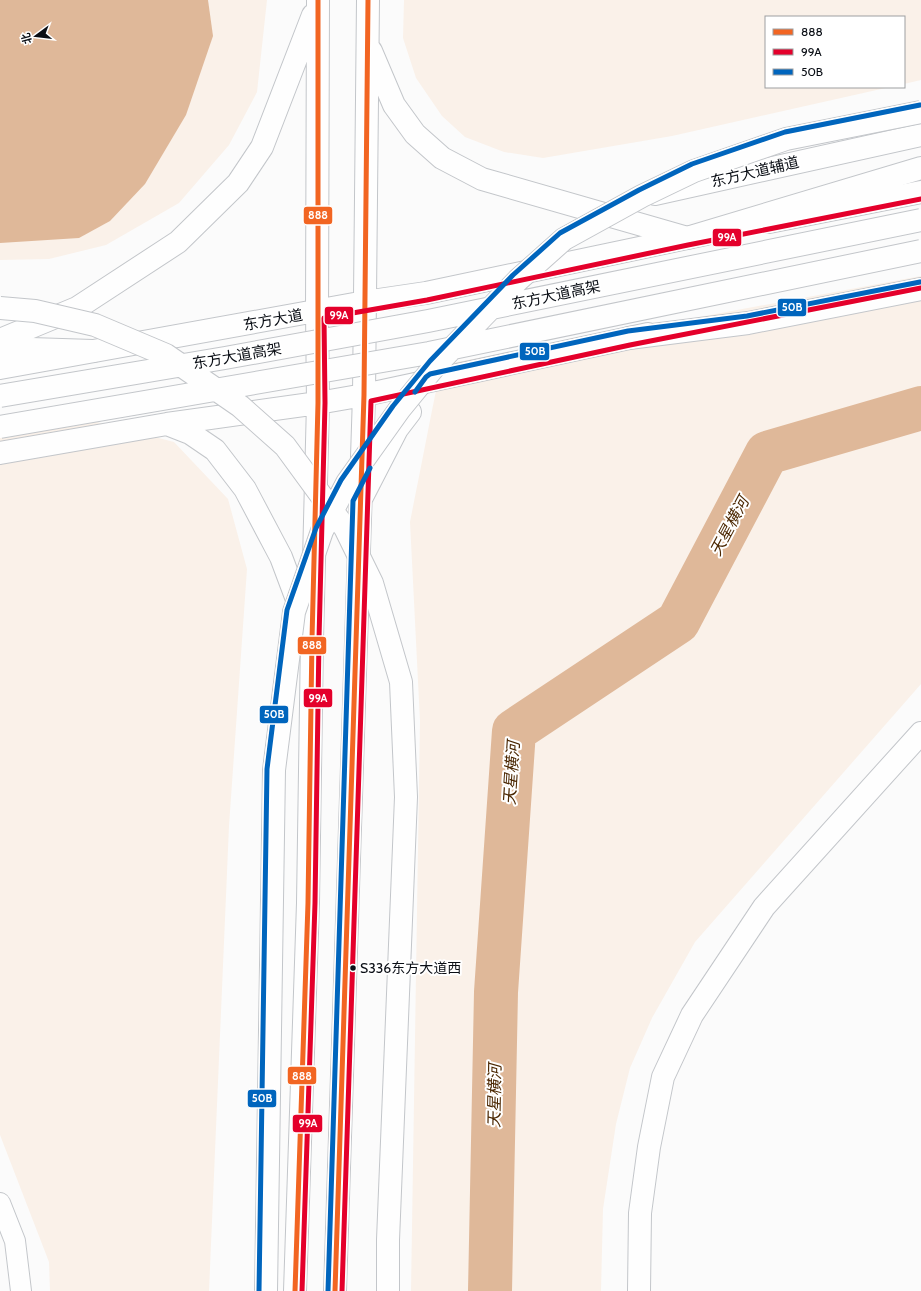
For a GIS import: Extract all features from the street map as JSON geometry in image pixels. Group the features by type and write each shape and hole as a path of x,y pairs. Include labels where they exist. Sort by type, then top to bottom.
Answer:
{"main road":[{"path":"335,1291 364,395 368,0"},
{"path":"295,1291 308,903 312,639 318,403 318,1"},
{"path":"0,340 76,308 178,242 238,183 262,147 318,1"},
{"path":"368,45 394,105 415,134 442,158 482,179 687,238 921,168"},
{"path":"266,1291 274,770 294,612 322,531 347,483 399,410 435,366 518,280 564,239 642,196 694,171 786,139 921,112"},
{"name":"东方大道辅道","path":"588,209 921,135"},
{"name":"东方大道","path":"0,368 317,312 365,302 426,293 687,238 921,192"},
{"name":"东方大道高架","path":"0,396 225,358 420,322 921,220"},
{"name":"东方大道高架","path":"0,427 429,353 921,252"},
{"path":"0,453 167,424 318,403 364,395 629,338 921,281"},
{"path":"629,338 748,323 921,289"},
{"path":"0,308 35,311 95,325 166,355 240,406 285,446 345,528 372,583 401,682 406,797 388,1240 388,1291"},
{"path":"0,348 93,351"},
{"path":"360,501 398,429 431,381"},
{"path":"167,424 190,433 215,450 245,489 281,558 312,639"},
{"path":"639,1291 640,1213 649,1147 664,1077 692,1015 764,907 921,733"}],"street":[{"path":"0,1203 15,1241 22,1291"}],"shaded area":[{"path":"0,0 267,0 257,92 229,145 179,203 106,245 49,259 0,260"},
{"path":"0,0 208,0 213,36 186,115 145,184 110,221 79,238 0,243"},
{"path":"404,0 921,0 921,80 905,84 905,16 765,16 765,88 886,88 672,136 543,158 504,152 465,137 442,116 416,78 403,38"},
{"path":"921,276 921,684 695,942 652,1018 630,1068 616,1124 603,1209 601,1291 411,1291 420,721 410,522 441,365"},
{"path":"58,412 174,442 228,499 247,569 229,826 209,1291 50,1291 49,1262 0,1135 0,423"}],"waterway":[{"name":"天星横河","path":"490,1291 496,992 514,731 678,622 767,453 921,408"}],"transit line":[{"name":"888","path":"295,1291 308,903 312,639 318,403 318,0"},
{"name":"888","path":"335,1291 364,395 368,0"},
{"name":"50B","path":"259,1291 267,769 287,610 316,528 341,480 393,406 430,361 513,275 560,233 639,190 692,164 785,132 920,105"},
{"name":"99A","path":"302,1291 315,903 319,639 325,403 324,318 427,300 688,245 921,199"},
{"name":"50B","path":"415,392 430,374 628,331 747,316 920,282"},
{"name":"99A","path":"342,1291 371,401 630,345 921,288"},
{"name":"50B","path":"328,1291 353,501 370,468"}],"place":[{"name":"S336东方大道西","path":"353,968"}]}
